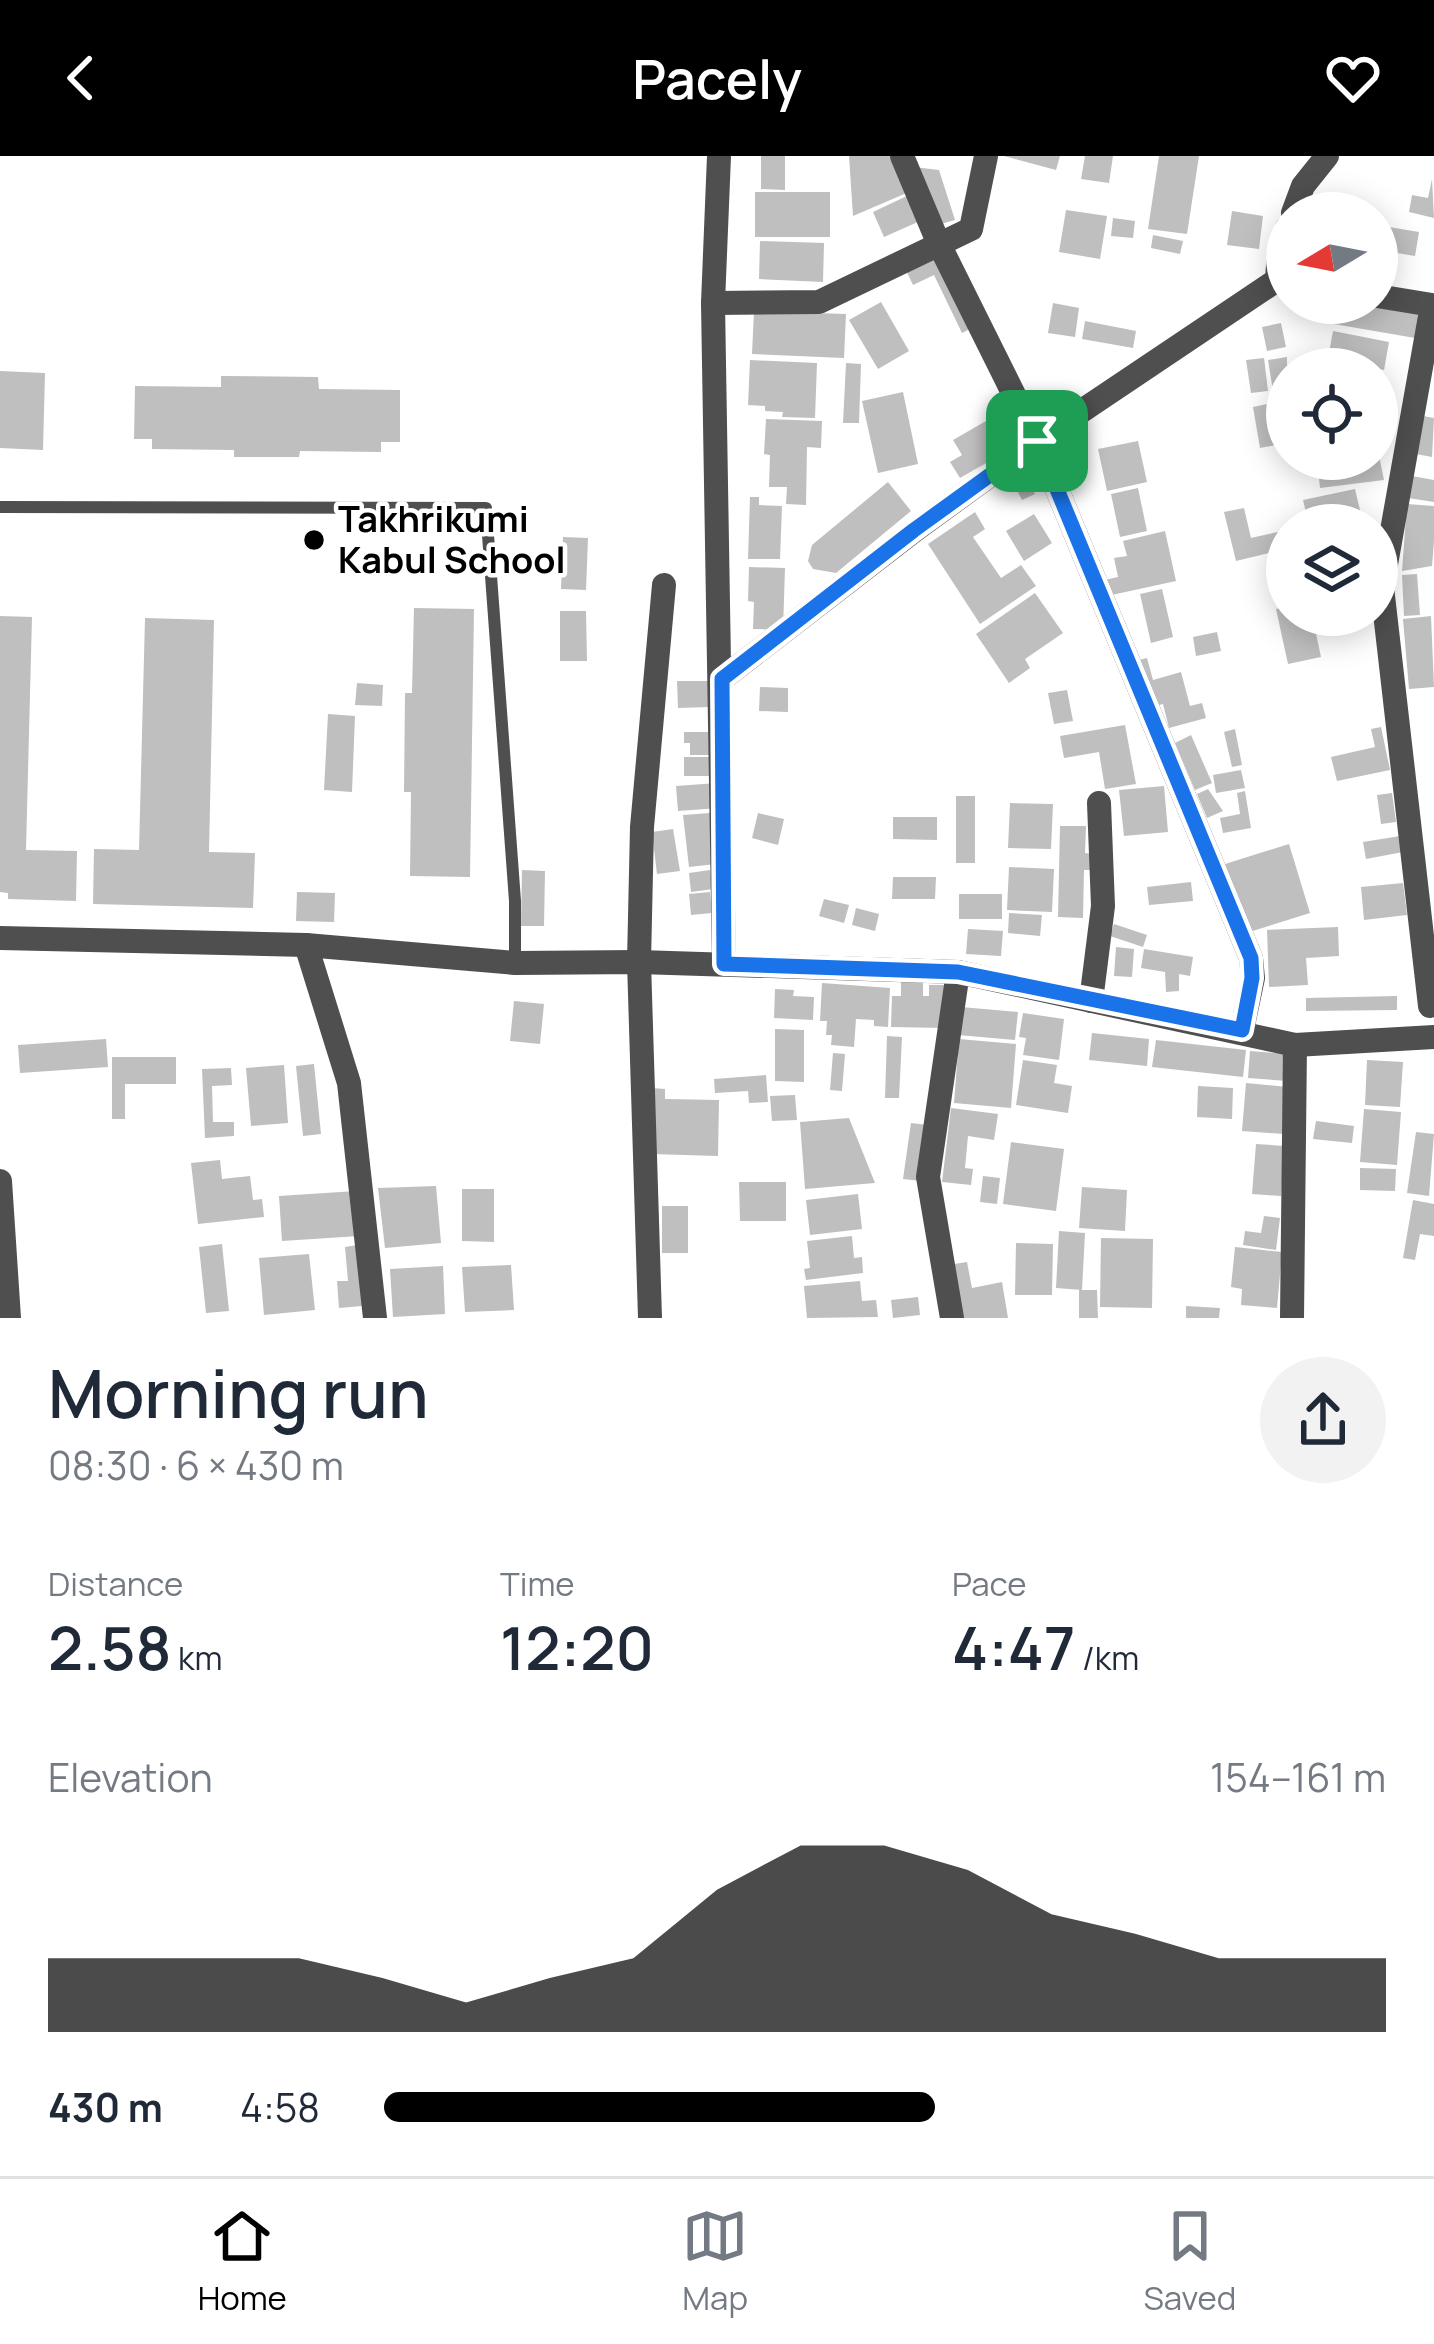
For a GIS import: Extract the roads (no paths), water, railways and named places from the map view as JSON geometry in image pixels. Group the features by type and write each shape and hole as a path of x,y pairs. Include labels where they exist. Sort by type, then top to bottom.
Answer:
{"street":[{"path":"719,156 713,303 724,964"},
{"path":"902,156 938,242 1037,441 1251,958 1242,1030"},
{"path":"713,303 819,302 971,230 986,156"},
{"path":"1301,192 1327,156"},
{"path":"722,679 1037,441 1266,291"},
{"path":"1373,1041 1432,1005 1382,587 1433,305 1398,299"},
{"path":"650,1318 639,962 642,827 664,585"},
{"path":"1090,1001 1103,906 1099,803"},
{"path":"0,938 306,945 515,962 958,972 1295,1045 1434,1037"},
{"path":"306,945 350,1083 375,1318"},
{"path":"952,1318 928,1178 958,972"},
{"path":"1292,1318 1295,1045"},
{"path":"0,1181 9,1318"}],"lane":[{"path":"0,507 486,508 515,901 515,962"}],"place":[{"name":"Takhrikumi Kabul School","path":"314,540"}]}
